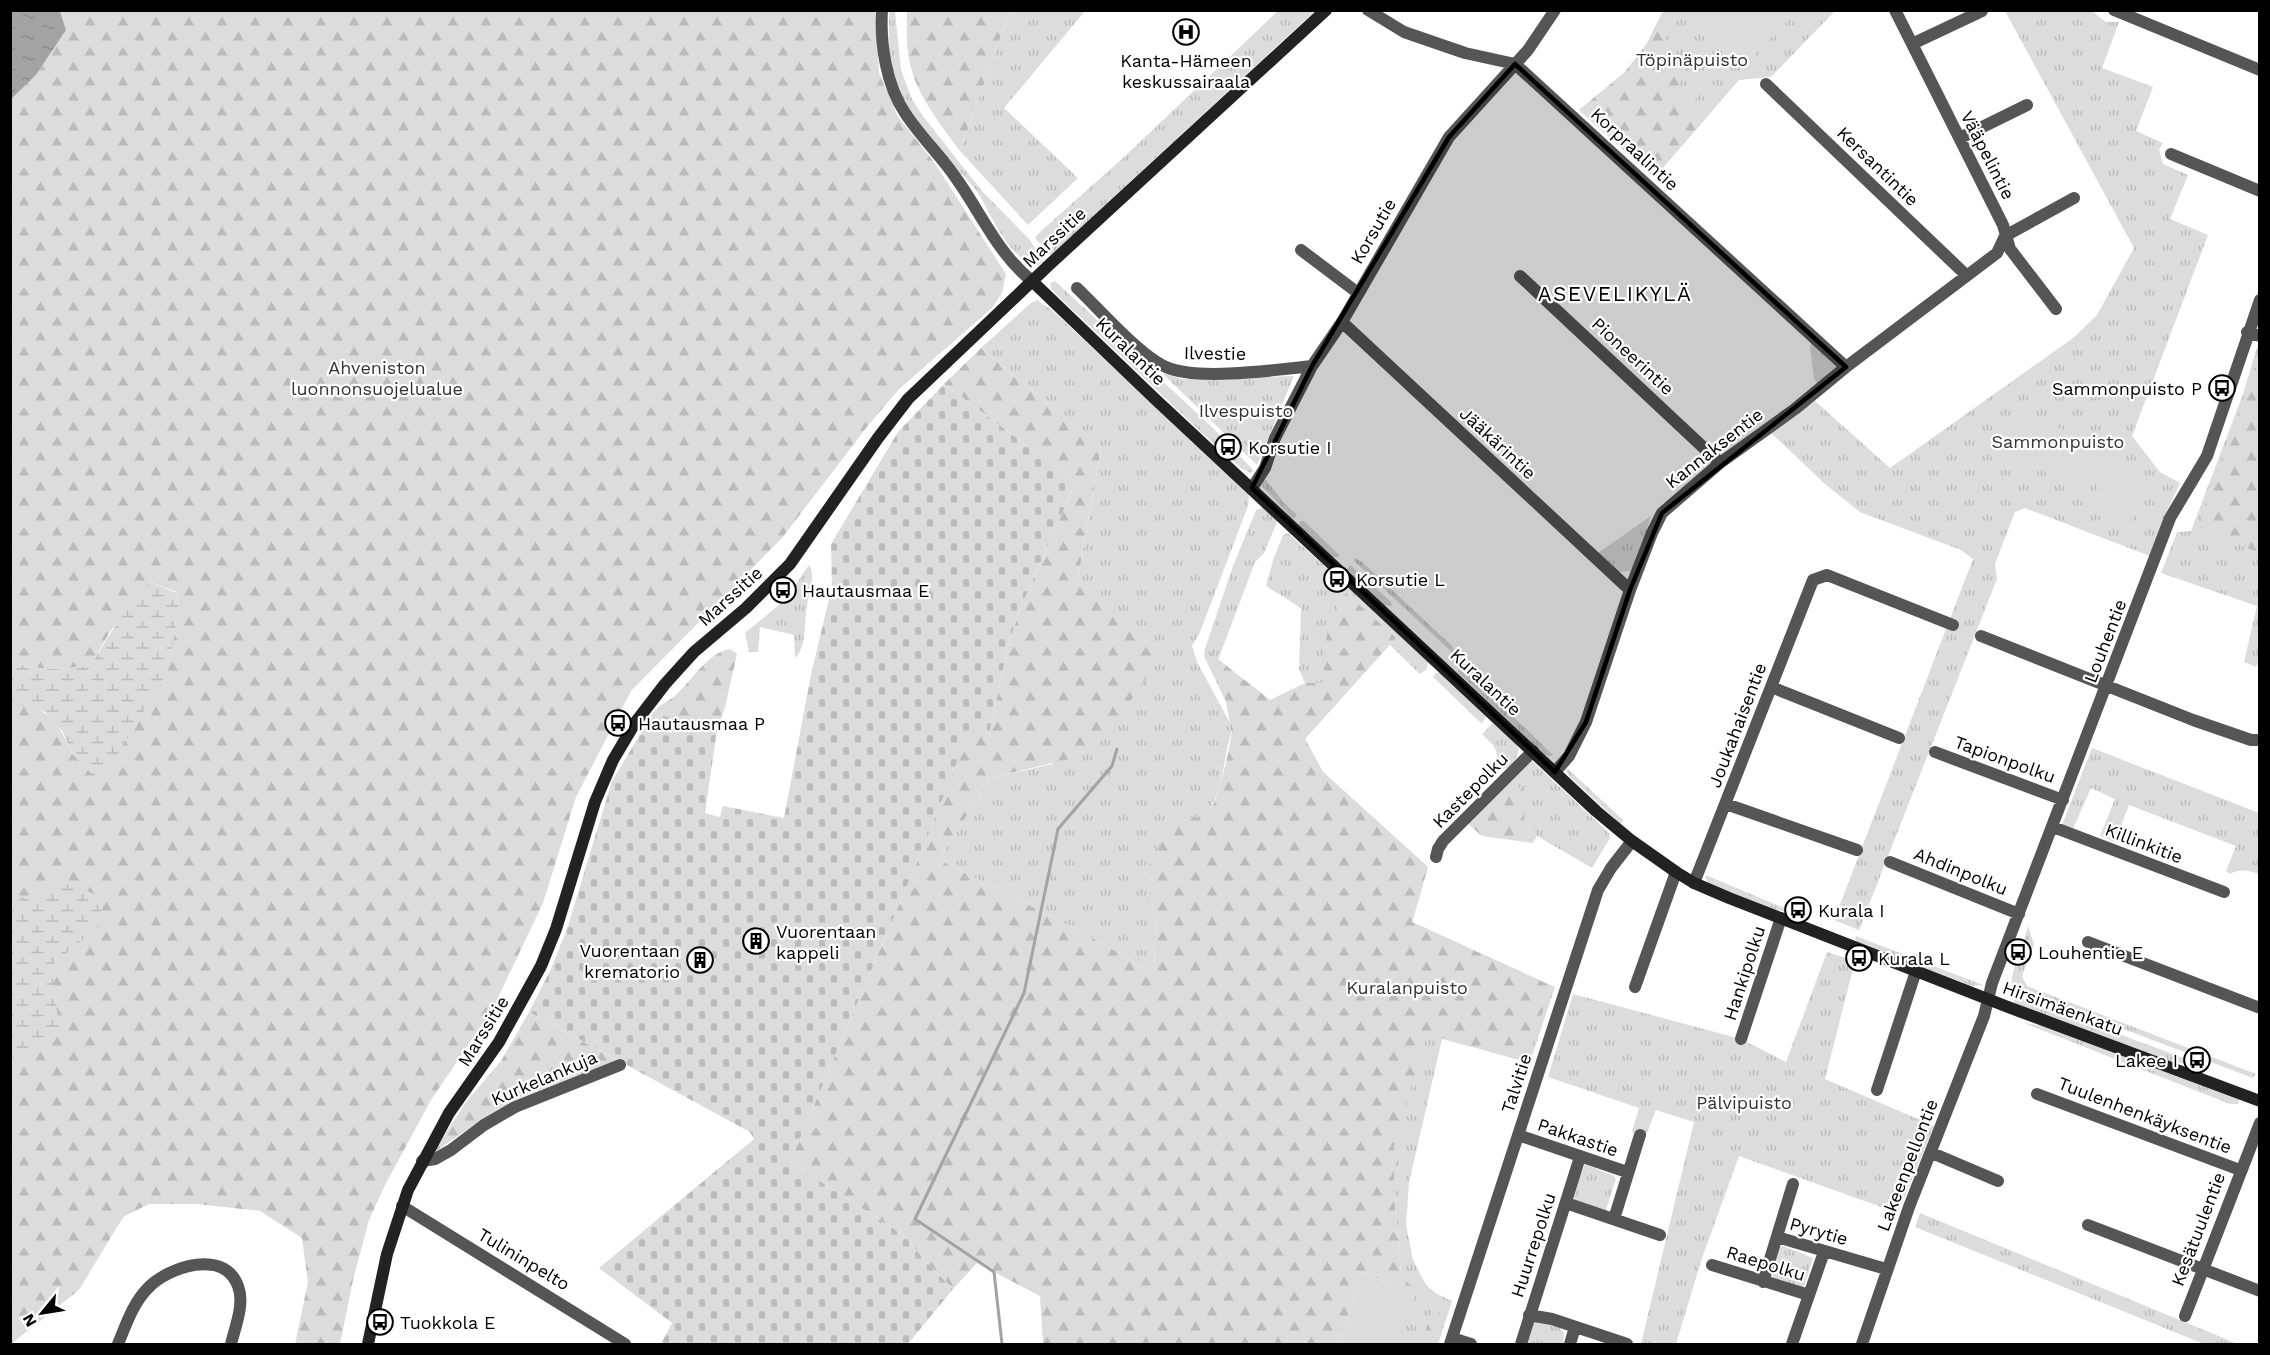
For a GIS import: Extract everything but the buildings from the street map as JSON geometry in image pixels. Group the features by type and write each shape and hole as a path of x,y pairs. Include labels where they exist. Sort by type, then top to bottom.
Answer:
{"main road":[{"name":"Marssitie","path":"368,1344 387,1254 408,1190 449,1113 500,1042 541,966 556,929 595,802 613,760 634,723 694,652 746,608 790,564 908,399 1032,281 1326,10"},
{"name":"Kuralantie","path":"1032,281 1154,398 1632,841 1694,883 1988,999"},
{"name":"Hirsimäenkatu","path":"1988,999 2259,1101"}],"street":[{"path":"882,10 884,52 893,89 903,110 956,178 1005,255 1032,281"},
{"name":"Korpraalintie","path":"1368,10 1404,32 1465,52 1515,64 1846,367"},
{"name":"Korsutie","path":"1252,488 1265,468 1275,438 1312,366 1342,322 1449,137 1528,50 1555,10"},
{"name":"Vääpelintie","path":"1895,10 2003,225 2010,249 2056,309"},
{"path":"2114,10 2259,70"},
{"path":"1912,44 1982,11"},
{"name":"Kersantintie","path":"1766,84 1966,275"},
{"path":"1960,138 2027,105"},
{"path":"2171,154 2259,191"},
{"path":"2005,236 2074,198"},
{"name":"Kannaksentie","path":"1555,771 1569,756 1586,722 1630,590 1662,513 1720,463 1795,409 1846,367 1997,253 2005,236"},
{"path":"1301,249 1358,293"},
{"name":"Pioneerintie","path":"1520,276 1720,463"},
{"name":"Ilvestie","path":"1077,288 1148,356 1164,367 1183,373 1261,371 1312,366"},
{"name":"Louhentie","path":"1988,999 1992,983 2170,518 2207,456 2253,334 2259,300"},
{"name":"Jääkärintie","path":"1342,322 1630,590"},
{"name":"Joukahaisentie","path":"1694,883 1813,580 1827,576 1953,625"},
{"path":"1981,636 2193,720 2251,740 2259,740"},
{"path":"1771,687 1899,738"},
{"name":"Kastepolku","path":"1436,857 1443,841 1533,751"},
{"name":"Tapionpolku","path":"1935,752 2063,800"},
{"path":"1726,804 1857,850"},
{"name":"Killinkitie","path":"2053,827 2224,892"},
{"name":"Talvitie","path":"1451,1341 1598,890 1611,868 1632,841"},
{"name":"Ahdinpolku","path":"1890,862 2019,914"},
{"path":"1635,987 1676,872"},
{"name":"Hankipolku","path":"1741,1039 1781,918"},
{"path":"2088,942 2259,1008"},
{"path":"1877,1090 1916,971"},
{"name":"Lakeenpellontie","path":"1862,1344 1886,1269 1984,1016 1988,999"},
{"name":"Kurkelankuja","path":"422,1161 435,1159 451,1150 484,1125 515,1107 620,1065"},
{"name":"Tuulenhenkäyksentie","path":"2037,1094 2240,1170"},
{"name":"Kesätuulentie","path":"2185,1316 2259,1123"},
{"name":"Pakkastie","path":"1518,1135 1627,1172"},
{"path":"1614,1219 1640,1135"},
{"path":"1932,1153 1998,1181"},
{"name":"Huurrepolku","path":"1521,1344 1580,1157"},
{"path":"1763,1282 1793,1184"},
{"path":"1566,1203 1660,1235"},
{"name":"Tulininpelto","path":"402,1206 625,1344"},
{"path":"2088,1225 2259,1291"},
{"name":"Pyrytie","path":"1777,1237 1886,1269"},
{"path":"1792,1344 1824,1252"},
{"path":"118,1344 137,1302 148,1288 175,1269 195,1264 217,1266 229,1274 238,1286 240,1306 231,1344"},
{"name":"Raepolku","path":"1712,1265 1809,1295"},
{"path":"1529,1315 1552,1319 1627,1344"},
{"path":"1570,1344 1575,1327"},
{"path":"1451,1341 1471,1344"}],"highlighted area":[{"path":"1515,64 1846,367 1662,513 1630,590 1586,722 1555,772 1252,488 1312,366 1449,137"}],"green space":[{"name":"Ahveniston luonnonsuojelualue","path":"801,10 803,12 808,10 875,11 879,73 898,117 934,162 1006,274 1002,293 992,308 899,389 866,428 782,538 631,691 576,797 543,903 493,1008 431,1100 385,1185 369,1220 353,1280 340,1344 295,1344 308,1282 302,1238 260,1211 197,1204 149,1204 123,1217 79,1290 11,1344 11,703 34,707 43,712 57,725 73,755 162,682 171,653 179,606 177,592 150,582 110,632 91,664 51,669 11,662 10,99 36,75 66,30 60,11"},
{"path":"889,11 895,11 901,70 912,99 982,191 1030,240 1043,262 1036,266 1015,252 1000,233 976,190 917,122 894,75 889,43"},
{"path":"907,11 1010,11 960,151 928,105 915,80 908,53"},
{"path":"1010,11 1085,11 1004,108 1078,178 1028,225 960,151"},
{"path":"1278,11 1315,11 1050,255 1035,238 1039,233 1123,158"},
{"name":"Töpinäpuisto","path":"1663,11 1835,11 1771,77 1739,80 1654,178 1579,110 1624,73 1646,45"},
{"path":"1663,11 1674,11 1664,44 1689,70 1678,85 1677,93 1695,111 1700,124 1654,178 1579,110 1624,73 1646,45"},
{"path":"1717,11 1797,11 1744,66 1703,25"},
{"name":"Sammonpuisto","path":"2005,11 2092,11 2106,22 2119,22 2102,68 2153,87 2136,131 2163,143 2159,150 2163,164 2188,175 2170,219 2208,235 2132,436 2160,472 2180,483 2150,556 2025,508 2015,512 1995,564 1997,579 1859,930 1834,920 1973,559 1961,550 1860,512 1826,485 1770,432 1815,401 1890,468 2073,338 2097,315 2134,248"},
{"path":"1698,74 1710,85 1690,104 1679,94"},
{"path":"1055,281 1215,430 1254,471 1250,473 1241,468 1057,295 1050,283"},
{"name":"Kuralanpuisto","path":"1037,300 1053,311 1249,494 1248,506 1200,632 1192,646 1197,662 1230,723 1226,702 1204,656 1205,649 1233,566 1256,510 1266,507 1274,513 1277,522 1264,553 1255,562 1218,660 1270,700 1305,739 1323,772 1428,867 1412,922 1555,987 1530,1062 1442,1039 1409,1183 1406,1225 1413,1260 1426,1285 1437,1294 1452,1301 1438,1344 1340,1344 1401,1273 1394,1195 1394,1147 1233,727 1220,784 1208,812 1182,840 1145,873 1156,919 1154,973 1082,932 939,860 990,778 1053,764 1077,584 1101,448 981,348"},
{"path":"1814,339 1846,367 1820,387 1814,379 1810,346"},
{"path":"2257,347 2259,348 2260,658 2256,667 2244,662 2257,606 2161,573 2177,532 2191,531 2243,394"},
{"name":"Kuralanpuisto","path":"981,348 1101,448 1077,584 1163,655 1111,728 1082,756 990,778 939,860 1082,932 1154,973 1156,919 1145,874 1175,815 1203,818 1213,805 1223,776 1230,741 1232,724 1230,715 1209,652 1270,700 1305,683 1324,683 1324,657 1329,626 1346,593 1396,638 1305,739 1323,772 1428,867 1412,922 1551,986 1526,1062 1427,1034 1394,1147 1394,1195 1401,1273 1416,1294 1361,1272 1340,1344 1043,1344 1040,1296 977,1263 953,1289 925,1261 905,1236 790,1162 923,848 969,730 989,734 1009,642 1022,604 1076,482 944,384"},
{"path":"2259,356 2259,553 2201,528 2203,510"},
{"name":"Ilvespuisto","path":"1162,373 1182,379 1294,376 1257,465"},
{"path":"944,384 1076,482 1022,604 1009,642 989,734 969,731 923,848 790,1162 905,1236 925,1261 953,1289 908,1344 661,1344 672,1323 599,1268 754,1139 750,1132 529,1012 551,969 567,929 612,781 653,713 717,730 705,813 720,817 723,806 784,818 811,675 832,586 831,544 898,432"},
{"path":"2022,414 2108,446 2089,489 2005,457"},
{"path":"2107,467 2137,479 2143,491 2129,526 2089,509"},
{"path":"1262,480 1266,480 1297,515 1294,519 1261,485"},
{"path":"1651,516 1632,571 1616,572 1598,553"},
{"path":"1300,521 1304,521 1339,557 1333,557 1299,525"},
{"path":"1288,533 1422,655 1428,663 1426,670 1420,674 1390,645 1396,638 1324,672 1324,683 1305,683 1299,669 1301,608 1266,586 1283,535"},
{"path":"1355,558 1361,561 1452,646 1455,655 1354,561"},
{"path":"809,565 812,571 812,582 802,648 799,653 795,658 794,635 760,627 758,652 749,652 745,633 785,600"},
{"path":"1350,565 1391,602 1392,606 1384,605 1347,569"},
{"path":"150,582 177,593 179,606 171,653 162,682 113,761 92,774 73,755 63,732 45,712 11,703 11,662 51,669 91,664 132,600"},
{"path":"730,649 737,654 725,707 717,730 653,713 676,695 708,660"},
{"path":"1459,666 1553,755 1545,755 1458,672"},
{"path":"1436,673 1440,673 1486,716 1482,724 1433,677"},
{"path":"1493,723 1516,743 1519,750 1512,764 1503,769 1499,765 1493,745 1482,734"},
{"path":"2092,748 2259,813 2259,874 2241,871 2230,874 2226,871 2236,846 2129,805 2115,842 2100,836 2115,799 2091,788 2073,829 2062,825"},
{"path":"1530,759 1609,833 1610,838 1592,868 1537,836 1523,820 1510,780"},
{"path":"1568,769 1623,820 1621,824 1570,777 1565,770"},
{"path":"1510,780 1530,796 1523,820 1537,836 1533,843 1482,836 1468,824"},
{"path":"1705,876 1791,911 1773,909 1750,901 1708,883"},
{"path":"70,883 100,897 102,923 51,966 60,1034 11,1071 11,909 21,898"},
{"path":"2028,926 2034,944 2022,976 2027,986 2256,1074 2253,1078 2012,987 2013,975"},
{"path":"1856,936 1983,985 1972,986 1857,942"},
{"name":"Pälvipuisto","path":"1827,952 1855,961 1825,1079 1934,1126 1898,1213 1739,1156 1701,1261 1676,1344 1641,1344 1694,1122 1656,1110 1645,1138 1632,1132 1639,1108 1548,1077 1573,994 1741,1039 1786,1062"},
{"path":"2017,996 2194,1062 2193,1065 2168,1061 2015,1005 2014,1001"},
{"path":"529,1012 617,1060 517,1099 490,1114 433,1153 466,1102 501,1061"},
{"path":"2024,1023 2049,1027 2240,1098 2238,1104 2230,1104"},
{"path":"1585,1164 1614,1176 1616,1179 1606,1210 1575,1200 1573,1196"},
{"path":"1920,1213 2238,1344 2204,1344 1915,1227"},
{"path":"1783,1246 1813,1258 1804,1287 1800,1289 1772,1277 1780,1247"},
{"path":"1361,1272 1416,1294 1400,1344 1340,1344"},
{"path":"1433,1308 1440,1311 1437,1324 1442,1332 1438,1344 1421,1344"},
{"path":"1536,1321 1559,1327 1564,1333 1563,1344 1524,1344 1531,1323"}],"water":[{"path":"11,10 60,11 66,30 36,75 11,99"}],"waterway":[{"path":"1002,1344 994,1272 915,1219 1024,993 1058,829 1112,766 1117,749"}],"place":[{"name":"Kanta-Hämeen keskussairaala","path":"1186,32"},
{"name":"Sammonpuisto P","path":"2222,388"},
{"name":"Korsutie I","path":"1228,447"},
{"name":"Korsutie L","path":"1337,579"},
{"name":"Hautausmaa E","path":"783,590"},
{"name":"Hautausmaa P","path":"618,723"},
{"name":"Kurala I","path":"1798,910"},
{"name":"Vuorentaan kappeli","path":"756,941"},
{"name":"Louhentie E","path":"2018,952"},
{"name":"Kurala L","path":"1859,958"},
{"name":"Vuorentaan krematorio","path":"700,960"},
{"name":"Lakee I","path":"2197,1060"},
{"name":"Tuokkola E","path":"380,1322"}],"district":[{"name":"ASEVELIKYLÄ","path":"1615,293"}]}
